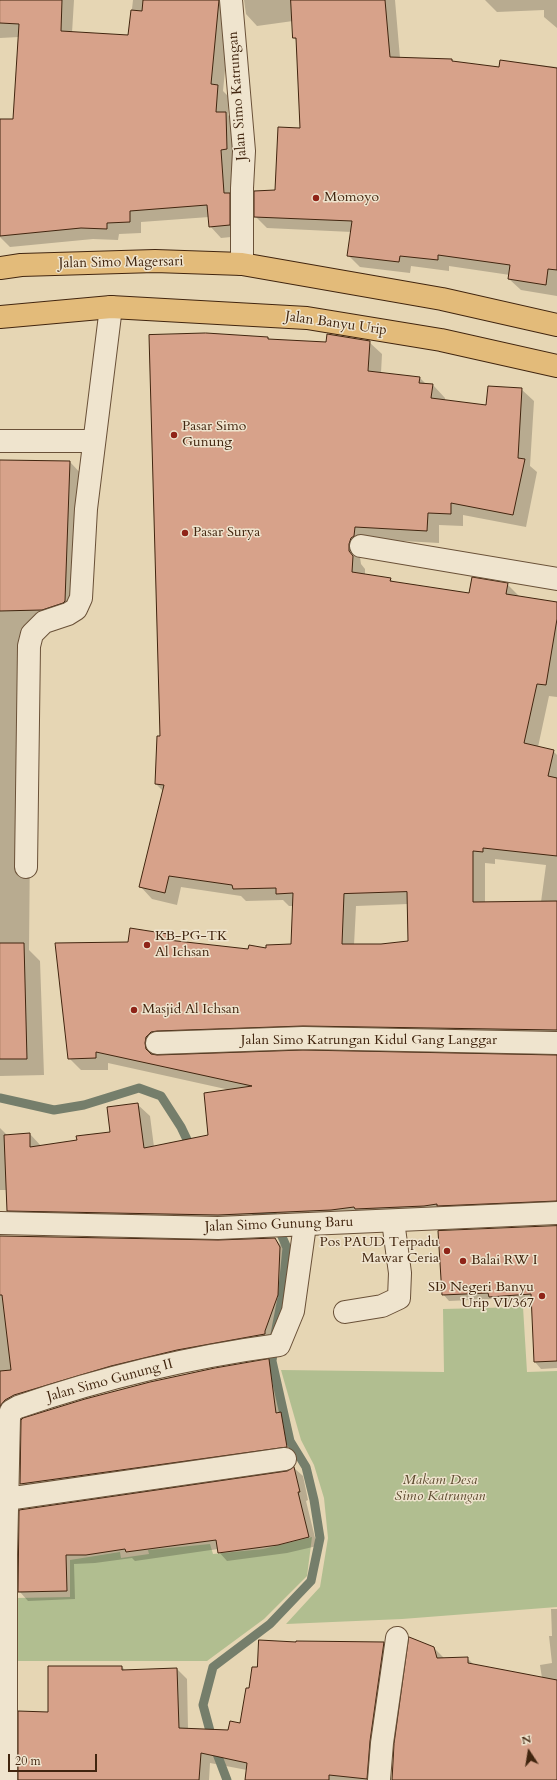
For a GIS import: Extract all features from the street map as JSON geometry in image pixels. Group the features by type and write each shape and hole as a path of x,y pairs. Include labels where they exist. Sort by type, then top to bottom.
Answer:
{"main road":[{"name":"Jalan Simo Magersari","path":"0,268 21,265 155,261 242,264"},
{"path":"242,264 442,299 557,325"},
{"path":"0,316 111,307"},
{"name":"Jalan Banyu Urip","path":"111,307 307,318 440,340 557,366"}],"street":[{"name":"Jalan Simo Katrungan","path":"231,0 244,151 242,188 242,264"},
{"path":"26,867 29,646 32,634 44,622 68,614 76,609 81,598 86,509 111,307"},
{"path":"0,441 94,441"},
{"path":"361,546 557,579"},
{"name":"Jalan Simo Katrungan Kidul Gang Langgar","path":"157,1043 304,1038 557,1043"},
{"name":"Jalan Simo Gunung Baru","path":"0,1223 218,1228 557,1213"},
{"path":"345,1312 382,1306 399,1298 400,1273 393,1221"},
{"name":"Jalan Simo Gunung II","path":"6,1780 7,1499 4,1469 11,1411 18,1407 90,1383 188,1361 273,1346 294,1311 286,1225"},
{"path":"7,1499 285,1459"},
{"path":"379,1780 382,1743 397,1638"}],"green space":[{"name":"Makam Desa Simo Katrungan","path":"523,1307 527,1372 557,1371 557,1607 402,1619 286,1624 320,1587 328,1538 324,1498 314,1465 301,1440 281,1370 444,1372 443,1309"},
{"path":"312,1537 307,1576 264,1619 207,1661 13,1661 15,1598 70,1597 70,1560 120,1552 121,1558 149,1554 148,1550 210,1544 213,1554 263,1549"}],"building":[{"path":"0,0 62,0 61,31 128,35 131,10 142,11 143,0 219,0 211,84 218,85 216,112 226,112 227,149 221,150 224,193 230,193 230,225 209,227 207,205 130,211 130,222 107,223 107,229 81,228 0,236 0,119 13,119 19,24 0,23"},
{"path":"291,0 385,0 390,57 452,59 452,61 499,67 500,60 557,68 557,270 548,269 546,285 508,279 510,265 438,255 438,260 400,256 399,262 347,256 352,221 254,217 254,191 275,190 278,127 300,128 296,38 293,38"},
{"path":"206,333 268,337 268,339 326,342 327,334 370,341 368,371 420,377 419,383 433,384 431,398 486,405 488,386 522,388 518,458 525,459 513,515 451,503 451,514 428,513 427,531 355,527 354,536 351,538 349,544 349,551 353,556 352,572 391,578 390,581 469,593 472,577 508,583 506,594 557,602 557,619 546,685 537,684 524,743 554,750 548,776 557,778 557,856 483,848 483,852 473,851 473,902 557,901 557,1030 303,1026 157,1031 151,1032 146,1037 145,1043 146,1049 151,1054 157,1055 303,1050 557,1055 557,1201 437,1206 437,1204 424,1206 355,1209 354,1207 331,1210 218,1215 7,1211 4,1135 30,1133 30,1147 77,1140 76,1136 110,1132 107,1107 138,1103 144,1148 208,1135 204,1093 252,1086 96,1052 96,1058 68,1059 55,943 128,942 130,928 168,934 168,940 248,949 249,945 266,948 266,945 291,944 293,893 276,894 276,888 233,889 232,885 169,876 165,893 139,887 164,785 155,784 157,736 160,736 149,335","holes":["407,892 408,941 381,944 342,944 344,894"]},
{"path":"0,460 70,461 65,601 63,603 42,610 0,611"},
{"path":"0,943 24,943 27,1059 0,1059"},
{"path":"557,1226 557,1361 534,1362 531,1294 489,1297 488,1293 442,1295 438,1231"},
{"path":"0,1236 218,1240 275,1238 280,1247 278,1295 265,1334 177,1350 111,1366 14,1395 5,1400 0,1406 0,1371 11,1370 2,1295 0,1295"},
{"path":"269,1359 276,1413 281,1412 287,1447 20,1484 21,1420 23,1418 85,1399 150,1382 215,1368"},
{"path":"294,1467 300,1492 298,1492 309,1537 278,1545 218,1553 216,1540 126,1552 125,1549 86,1555 66,1555 67,1591 18,1592 19,1510 287,1471"},
{"path":"409,1637 434,1647 437,1658 468,1657 468,1663 557,1680 557,1780 392,1780 394,1744"},
{"path":"259,1640 296,1642 384,1642 370,1741 367,1779 329,1775 329,1780 245,1780 247,1763 201,1753 199,1780 18,1780 18,1711 48,1712 48,1666 122,1666 122,1670 177,1668 179,1728 228,1730 230,1721 240,1723 246,1688 249,1688 252,1667 257,1667"}],"waterway":[{"path":"0,1098 54,1110 84,1105 139,1088 161,1096 181,1127 192,1150"},
{"path":"255,1211 272,1214 287,1248 282,1298 275,1334"},
{"path":"227,1780 214,1746 203,1705 213,1667 270,1624 311,1581 320,1538 314,1500 306,1467 290,1441 272,1361 274,1346"}],"place":[{"name":"Momoyo","path":"316,198"},
{"name":"Pasar Simo Gunung","path":"174,435"},
{"name":"Pasar Surya","path":"185,533"},
{"name":"KB-PG-TK Al Ichsan","path":"147,945"},
{"name":"Masjid Al Ichsan","path":"134,1010"},
{"name":"Pos PAUD Terpadu Mawar Ceria","path":"447,1251"},
{"name":"Balai RW I","path":"463,1261"},
{"name":"SD Negeri Banyu Urip VI/367","path":"542,1296"}]}
